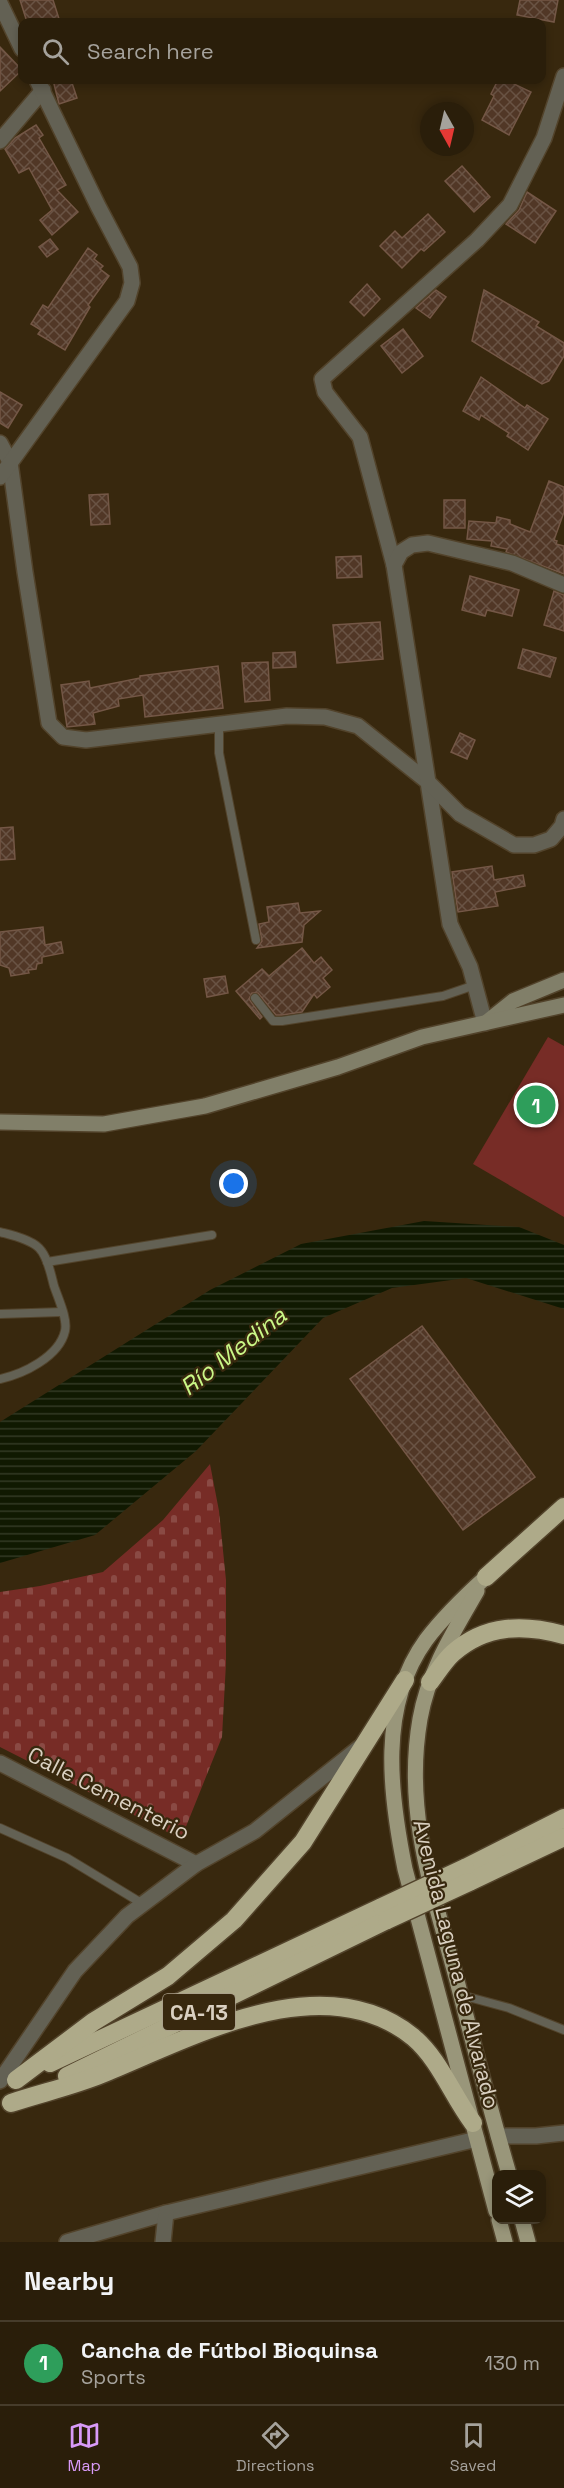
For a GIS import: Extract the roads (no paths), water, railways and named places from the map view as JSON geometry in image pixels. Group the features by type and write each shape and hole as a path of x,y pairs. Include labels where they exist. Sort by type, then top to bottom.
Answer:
{"highway":[{"name":"Avenida Laguna de Alvarado","path":"486,1577 564,1507"},
{"path":"430,1682 453,1653 477,1636 508,1628 537,1628 564,1635"},
{"path":"5,2083 93,2022 168,1976 234,1920 303,1842 405,1680"},
{"path":"467,1875 564,1818"},
{"name":"CA-13","path":"5,2083 467,1875 564,1837"},
{"name":"CA-13","path":"5,2105 385,1913"},
{"path":"5,2105 89,2079 236,2021 264,2012 306,2005 344,2008 381,2018 413,2038 440,2067 475,2131"}],"main road":[{"path":"485,1023 513,1001 564,980"},
{"path":"0,1122 104,1124 205,1106 338,1067 422,1037 564,1005"},
{"name":"Avenida Laguna de Alvarado","path":"486,1577 449,1611 425,1642 405,1680 393,1732 390,1777 396,1826 405,1869 492,2196"},
{"name":"Avenida Laguna de Alvarado","path":"486,1577 444,1648 430,1682 419,1725 414,1792 425,1862 508,2170"},
{"path":"500,2224 505,2242"},
{"path":"523,2224 528,2242"}],"street":[{"path":"0,3 18,41"},
{"path":"485,1023 476,985 450,924 394,565 360,437 325,392 322,378 477,240 510,205 544,138 564,76"},
{"path":"0,141 40,85 130,267 132,283 127,301 0,477"},
{"path":"0,443 10,462 49,723 63,737 86,740 287,716 325,717 358,726 428,782 460,813 514,845 534,845 551,839 562,826 564,819"},
{"path":"394,565 401,552 412,544 428,543 512,563 564,585"},
{"path":"5,2083 75,1971 127,1916 196,1864 255,1831 367,1741"},
{"name":"Calle Cementerio","path":"0,1763 196,1864"},
{"path":"67,2242 166,2213 475,2131"},
{"path":"498,2136 564,2133"},
{"path":"163,2242 166,2213"}],"lane":[{"path":"219,724 219,753 256,940"},
{"path":"255,998 273,1021 282,1021 443,996 476,985"},
{"path":"0,1232 39,1248 47,1262 65,1330 56,1348 37,1363 13,1376 0,1378"},
{"path":"47,1262 212,1235"},
{"path":"0,1314 62,1312"},
{"path":"0,1828 67,1858 142,1904"},
{"path":"460,1995 509,2008 564,2030"}],"water":[{"name":"Río Medina","path":"424,1221 519,1227 564,1245 564,1309 466,1278 392,1288 323,1318 196,1451 95,1535 0,1563 0,1422 210,1290 301,1244"}],"place":[{"name":"Cancha de Fútbol Bioquinsa","path":"536,1105"}]}
